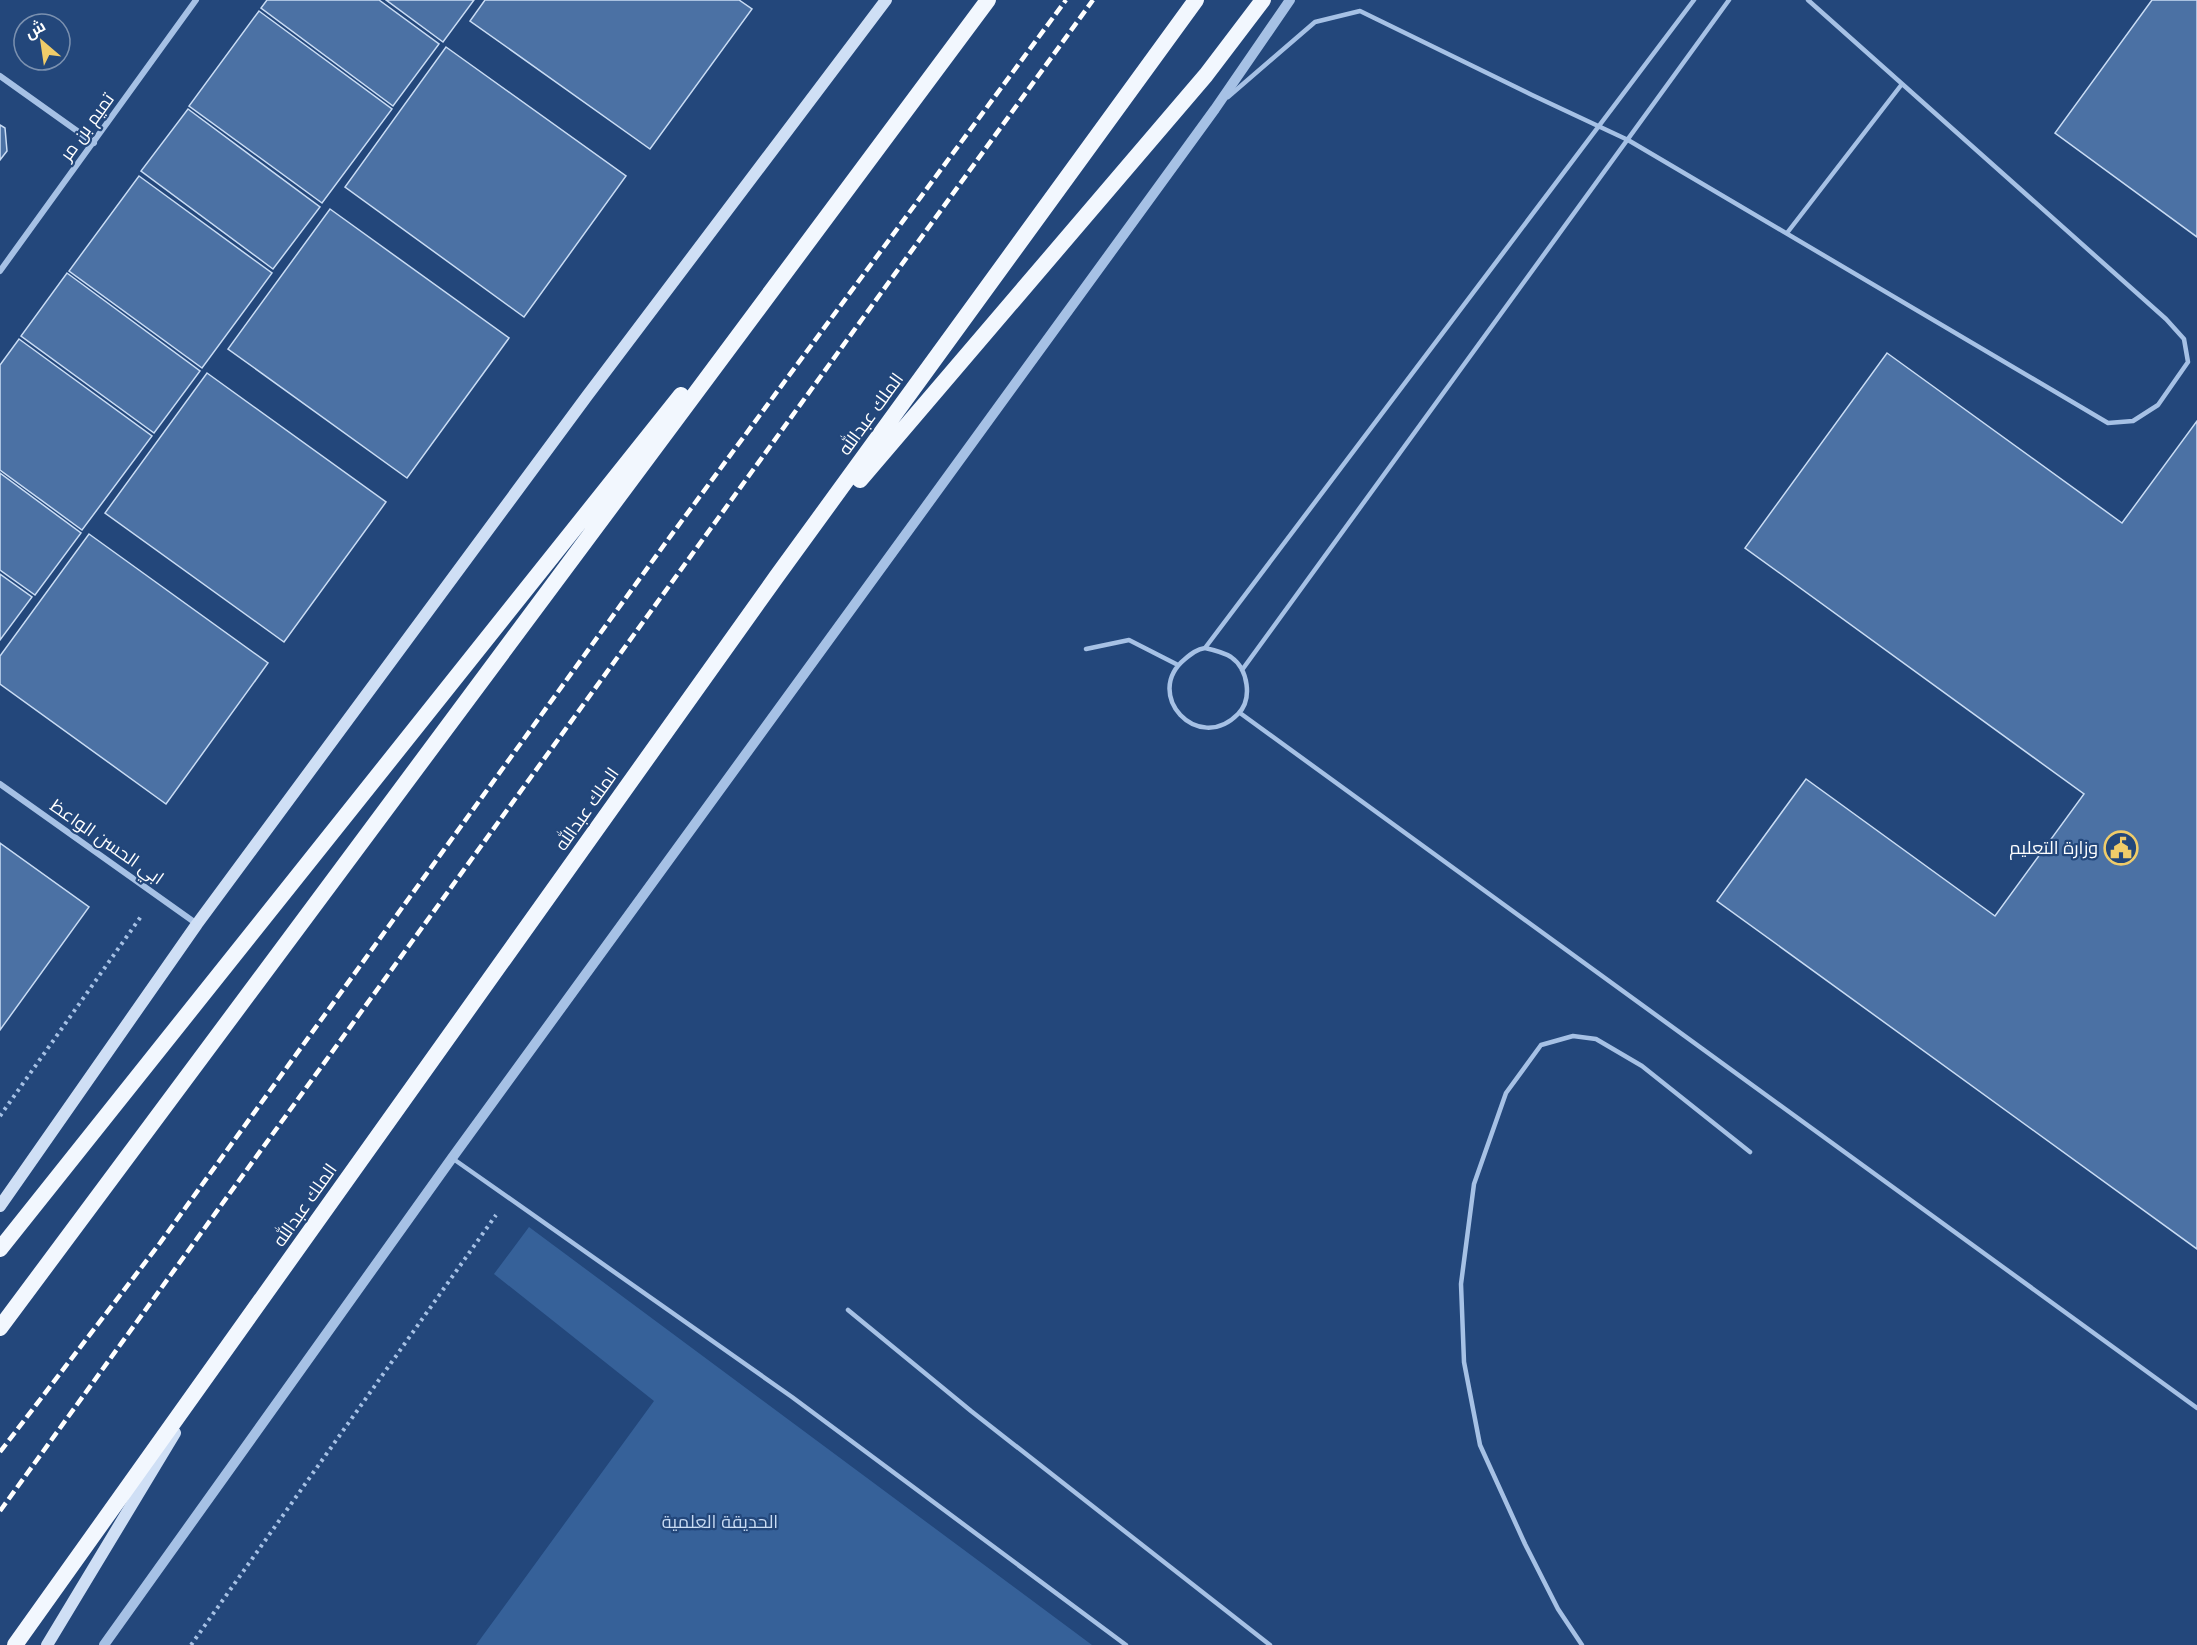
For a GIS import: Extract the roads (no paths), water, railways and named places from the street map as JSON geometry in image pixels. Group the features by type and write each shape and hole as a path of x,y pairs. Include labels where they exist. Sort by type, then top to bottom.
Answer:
{"highway":[{"path":"0,1328 988,0"},
{"name":"الملك عبدالله","path":"15,1645 777,576 1196,0"},
{"path":"777,576 1206,75 1263,0"},
{"path":"0,1249 885,139"}],"main road":[{"path":"0,1206 197,924 587,396 885,0"},
{"path":"47,1645 222,1355"}],"street":[{"name":"تميم بن مر","path":"0,271 196,0"},
{"path":"104,1645 452,1158 1215,109 1290,0"},
{"path":"0,76 94,143"},
{"name":"ابي الحسن الواعظ","path":"0,784 197,924"}],"lane":[{"path":"1205,648 1232,658 1242,670 1247,684 1246,699 1240,713 1228,723 1213,728 1198,727 1184,720 1175,709 1170,695 1171,679 1178,665 1195,652 1205,648 1694,0"},
{"path":"1242,670 1729,0"},
{"path":"1215,109 1315,22 1360,11 1628,140 2108,423 2133,421 2158,405 2188,362 2184,339 2166,319 1808,0"},
{"path":"1787,233 1902,84"},
{"path":"1086,649 1129,640 1178,665"},
{"path":"1240,713 2197,1408"},
{"path":"1582,1645 1558,1609 1539,1572 1480,1445 1464,1362 1461,1284 1473,1184 1506,1093 1541,1045 1573,1036 1596,1039 1642,1066 1750,1152"},
{"path":"452,1158 792,1397 1126,1645"},
{"path":"848,1310 971,1411 1270,1645"}],"railway":[{"path":"0,1452 160,1243 664,545 1066,0"},
{"path":"0,1511 1093,0"}],"place":[{"name":"وزارة التعليم","path":"2121,848"}],"park label":[{"name":"الحديقة العلمية","path":"720,1522"}]}
